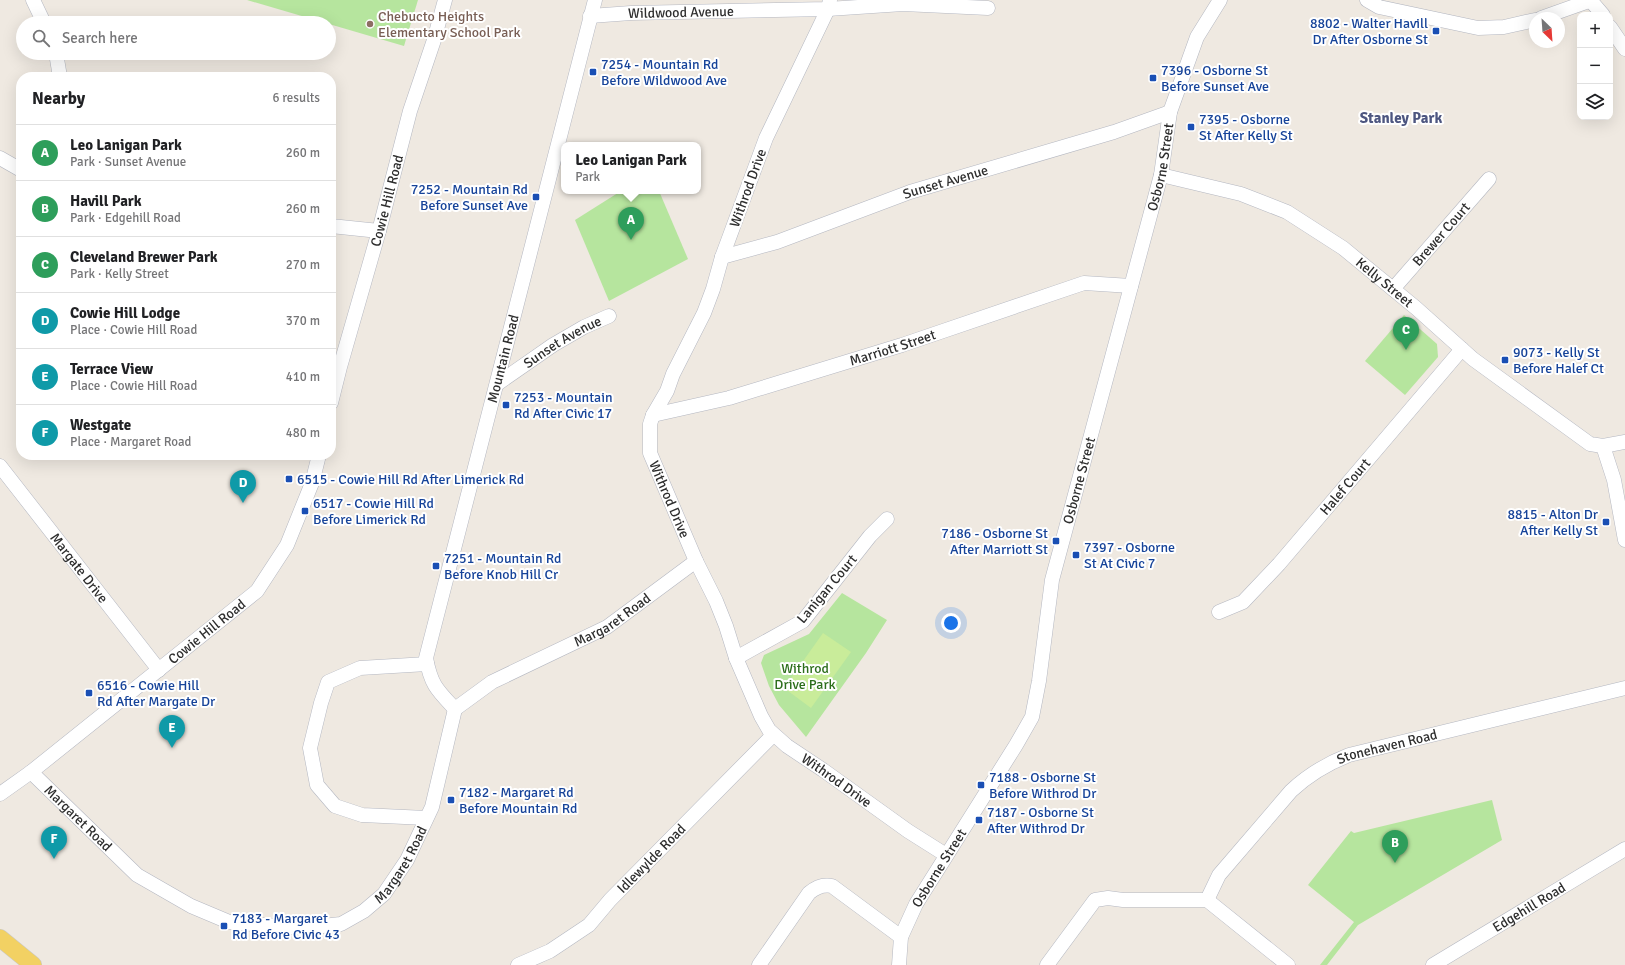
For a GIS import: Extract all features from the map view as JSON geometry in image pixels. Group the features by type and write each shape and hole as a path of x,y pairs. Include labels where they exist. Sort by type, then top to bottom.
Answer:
{"main road":[{"path":"0,938 33,965"}],"street":[{"path":"32,0 40,16"},
{"name":"Cowie Hill Road","path":"336,363 378,232 410,111 434,40 445,0"},
{"name":"Mountain Road","path":"455,710 436,690 432,683 426,658 595,0"},
{"name":"Osborne Street","path":"898,965 901,937 916,904 1032,717 1039,681 1052,580 1161,175 1170,112 1197,37 1220,0"},
{"path":"1367,0 1379,7 1478,28 1504,27 1529,21"},
{"path":"1558,12 1591,0 1601,12"},
{"name":"Wildwood Avenue","path":"590,16 829,5 903,4 988,8"},
{"name":"Withrod Drive","path":"829,5 766,138 722,257 704,314 673,374 667,391 653,415 650,424 650,453 696,561 716,601 736,658 761,716 773,735 908,831 946,855"},
{"path":"1613,31 1625,49"},
{"path":"57,60 59,72"},
{"name":"Sunset Avenue","path":"722,257 777,242 910,192 1114,132 1170,112"},
{"path":"0,158 16,167"},
{"name":"Kelly Street","path":"1161,175 1241,194 1287,212 1343,248 1393,289 1462,350 1498,378 1590,444 1604,446"},
{"name":"Brewer Court","path":"1393,289 1489,179"},
{"path":"336,227 378,232"},
{"name":"Marriott Street","path":"653,415 729,398 902,346 1084,283 1131,286"},
{"name":"Sunset Avenue","path":"497,384 553,345 584,327 609,316"},
{"name":"Halef Court","path":"1219,612 1243,602 1279,564 1462,350"},
{"path":"1625,442 1604,446 1614,480 1625,540"},
{"name":"Cowie Hill Road","path":"0,794 31,772 257,591 287,545 312,482 318,460"},
{"name":"Margate Drive","path":"0,466 159,670"},
{"name":"Lanigan Court","path":"736,658 803,621 870,536 887,519"},
{"name":"Margaret Road","path":"31,772 137,875 191,906 229,922 304,928 341,924 364,911 384,894 407,860 432,807 455,710 492,682 607,627 696,561"},
{"path":"426,818 362,816 334,806 317,785 310,748 321,703 328,682 360,668 427,664"},
{"name":"Stonehaven Road","path":"1207,900 1219,875 1291,791 1304,779 1327,764 1350,755 1625,688"},
{"name":"Idlewylde Road","path":"518,965 550,951 589,925 610,900 773,735"},
{"name":"Edgehill Road","path":"1433,965 1625,849"},
{"path":"759,965 809,893 824,885 832,886 901,937"},
{"path":"1047,965 1095,900 1114,898 1123,900 1207,900 1288,965"}],"green space":[{"name":"Chebucto Heights Elementary School Park","path":"247,0 418,0 404,46 336,26 336,16 302,16"},
{"path":"616,194 660,194 688,259 609,301 575,220"},
{"path":"1404,315 1437,344 1438,357 1405,395 1365,361"},
{"name":"Withrod Drive Park","path":"842,593 887,620 866,653 806,737 779,705 769,686 761,663 764,655 809,634"},
{"path":"823,633 851,652 811,708 784,688"},
{"path":"1492,800 1502,840 1358,925 1327,965 1320,965 1354,922 1308,885 1351,831 1354,833"}],"place":[{"name":"Chebucto Heights Elementary School Park","path":"370,24"},
{"name":"8802 - Walter Havill Dr After Osborne St","path":"1436,31"},
{"name":"7254 - Mountain Rd Before Wildwood Ave","path":"593,72"},
{"name":"7396 - Osborne St Before Sunset Ave","path":"1153,78"},
{"name":"7395 - Osborne St After Kelly St","path":"1191,127"},
{"name":"7252 - Mountain Rd Before Sunset Ave","path":"536,197"},
{"name":"Leo Lanigan Park","path":"631,240"},
{"name":"Cleveland Brewer Park","path":"1406,350"},
{"name":"9073 - Kelly St Before Halef Ct","path":"1505,360"},
{"name":"7253 - Mountain Rd After Civic 17","path":"506,405"},
{"name":"6515 - Cowie Hill Rd After Limerick Rd","path":"289,479"},
{"name":"Cowie Hill Lodge","path":"243,503"},
{"name":"6517 - Cowie Hill Rd Before Limerick Rd","path":"305,511"},
{"name":"8815 - Alton Dr After Kelly St","path":"1606,522"},
{"name":"7186 - Osborne St After Marriott St","path":"1056,541"},
{"name":"7397 - Osborne St At Civic 7","path":"1076,555"},
{"name":"7251 - Mountain Rd Before Knob Hill Cr","path":"436,566"},
{"name":"6516 - Cowie Hill Rd After Margate Dr","path":"89,693"},
{"name":"Terrace View","path":"172,748"},
{"name":"7188 - Osborne St Before Withrod Dr","path":"981,785"},
{"name":"7182 - Margaret Rd Before Mountain Rd","path":"451,800"},
{"name":"7187 - Osborne St After Withrod Dr","path":"979,820"},
{"name":"Westgate","path":"54,859"},
{"name":"Havill Park","path":"1395,863"},
{"name":"7183 - Margaret Rd Before Civic 43","path":"224,926"}],"district":[{"name":"Stanley Park","path":"1401,118"}]}
